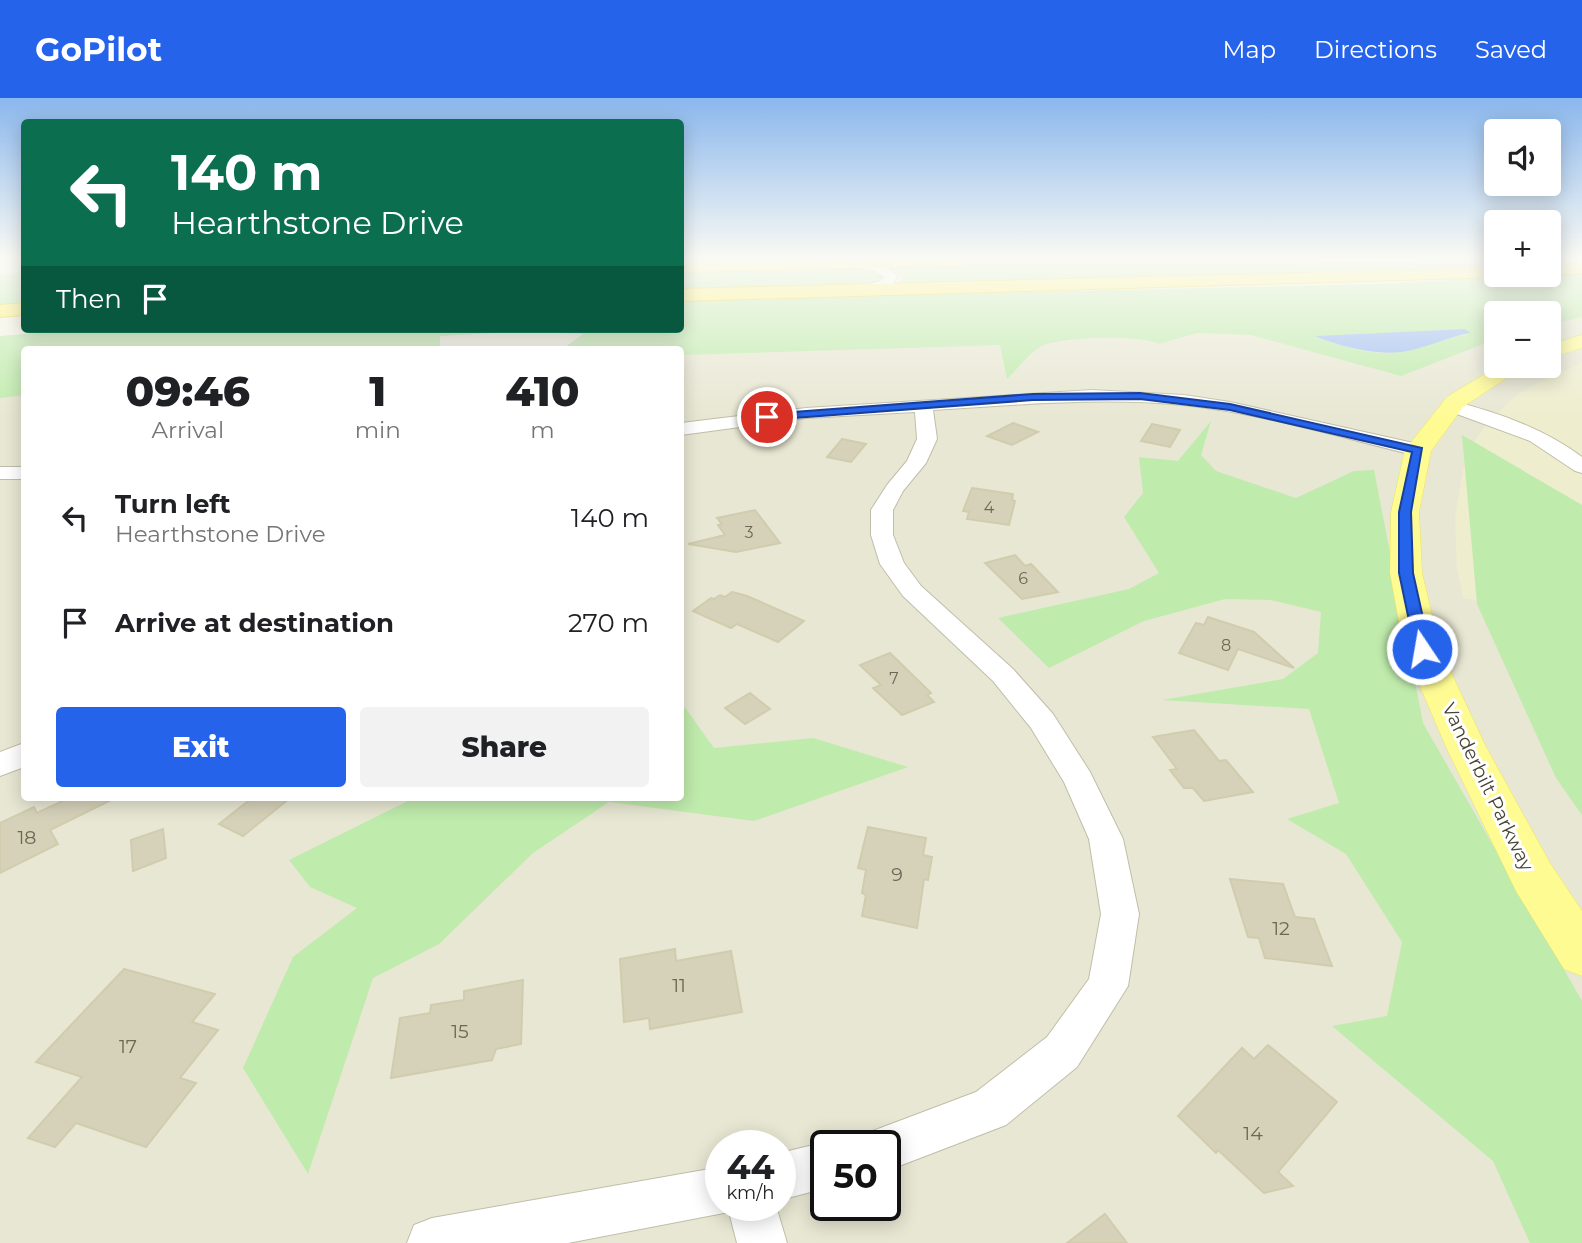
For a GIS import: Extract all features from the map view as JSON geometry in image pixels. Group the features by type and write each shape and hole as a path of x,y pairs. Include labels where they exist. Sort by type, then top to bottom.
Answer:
{"highway":[{"path":"0,331 21,328"}],"main road":[{"name":"Vanderbilt Parkway","path":"1491,378 1452,407 1418,450 1405,512 1406,573 1422,649 1466,747 1533,877 1582,953"}],"street":[{"path":"684,429 748,419 1092,395 1173,399 1292,420 1418,450"},
{"path":"901,1142 990,1109 1062,1052 1108,986 1120,914 1106,839 1079,780 1042,721 1003,675 912,591 892,564 881,535 882,510 894,489 916,463 927,439 922,405"},
{"path":"1452,407 1520,429 1559,447 1582,467"},
{"path":"0,473 21,473"},
{"path":"0,765 21,755"},
{"path":"432,1243 705,1194"},
{"path":"756,1221 762,1243"}],"shaded area":[{"path":"1582,311 1582,1243 0,1243 0,386 21,383 21,801 684,801 684,346 661,346 1484,314 1484,378 1561,378 1561,312"},
{"path":"1582,363 1582,617 1463,598 1457,568 1455,518 1463,470 1475,440 1489,421 1516,396 1547,378 1561,378 1561,372"}],"green space":[{"path":"684,311 1484,311 1484,344 1401,376 1251,335 1197,333 1159,344 1119,338 1054,342 1034,351 1007,379 1000,345 684,355 684,346 566,346 583,334 564,333 684,333","holes":["1465,329 1469,334 1393,353 1371,352 1349,348 1317,336"]},
{"path":"1561,311 1582,311 1582,317 1561,322"},
{"path":"35,333 491,333 440,336 440,346 21,346 21,395 0,398 0,336"},
{"path":"1211,421 1201,455 1216,471 1296,498 1354,471 1374,470 1423,723 1582,1001 1582,1243 1530,1243 1493,1161 1332,1026 1387,1016 1402,942 1346,854 1287,819 1339,803 1309,709 1162,700 1283,679 1318,653 1321,612 1271,600 1225,599 1144,621 1049,668 998,618 1129,589 1159,573 1124,517 1143,493 1139,457 1178,461"},
{"path":"1462,435 1582,505 1582,815 1556,778 1477,604"},
{"path":"684,706 714,748 813,738 908,767 754,821 609,802 533,853 439,944 373,978 308,1174 243,1068 293,957 357,908 310,887 289,860 408,801 684,801"}],"water":[{"path":"1465,329 1470,333 1390,353 1357,349 1315,336"}],"building":[{"path":"1013,423 1038,432 1012,445 987,436"},
{"path":"1152,424 1180,430 1170,447 1141,441"},
{"path":"842,439 866,444 851,462 827,457"},
{"path":"972,488 1013,494 1012,500 1015,501 1009,525 967,519 969,512 963,511"},
{"path":"755,510 780,543 736,552 688,544 725,535 717,518"},
{"path":"1015,555 1025,566 1031,564 1058,592 1022,599 985,563"},
{"path":"732,592 804,621 778,642 737,624 731,628 693,611 711,598 720,595 725,597"},
{"path":"1208,617 1254,632 1294,668 1238,649 1228,670 1179,653 1196,623 1204,625"},
{"path":"890,653 931,693 927,695 934,702 902,715 873,688 881,685 860,665"},
{"path":"750,693 770,709 745,724 725,708"},
{"path":"1194,730 1219,761 1226,760 1253,792 1204,801 1193,788 1184,788 1170,770 1177,769 1153,737"},
{"path":"63,801 109,801 50,830 58,844 0,873 0,823 34,807 37,813"},
{"path":"248,801 286,801 243,836 219,824"},
{"path":"868,827 926,838 923,855 932,857 928,880 924,879 917,928 862,916 866,895 862,893 866,870 858,868"},
{"path":"163,829 166,858 133,871 131,840"},
{"path":"1230,879 1283,884 1295,917 1314,919 1332,966 1265,958 1259,938 1248,937"},
{"path":"675,949 676,961 731,951 742,1012 650,1029 649,1018 624,1022 620,959"},
{"path":"124,969 215,994 192,1022 218,1030 180,1078 196,1083 146,1147 76,1123 55,1147 28,1138 82,1077 36,1062"},
{"path":"523,980 521,1044 496,1049 492,1060 391,1078 400,1018 430,1013 431,1005 464,1000 464,991"},
{"path":"1268,1045 1337,1102 1278,1172 1293,1186 1264,1193 1218,1150 1216,1153 1178,1116 1242,1048 1254,1059"},
{"path":"1105,1214 1127,1243 1067,1243"}],"route":[{"path":"767,417 1033,397 1140,396 1230,407 1418,450 1405,512 1406,573 1422,649"}]}
